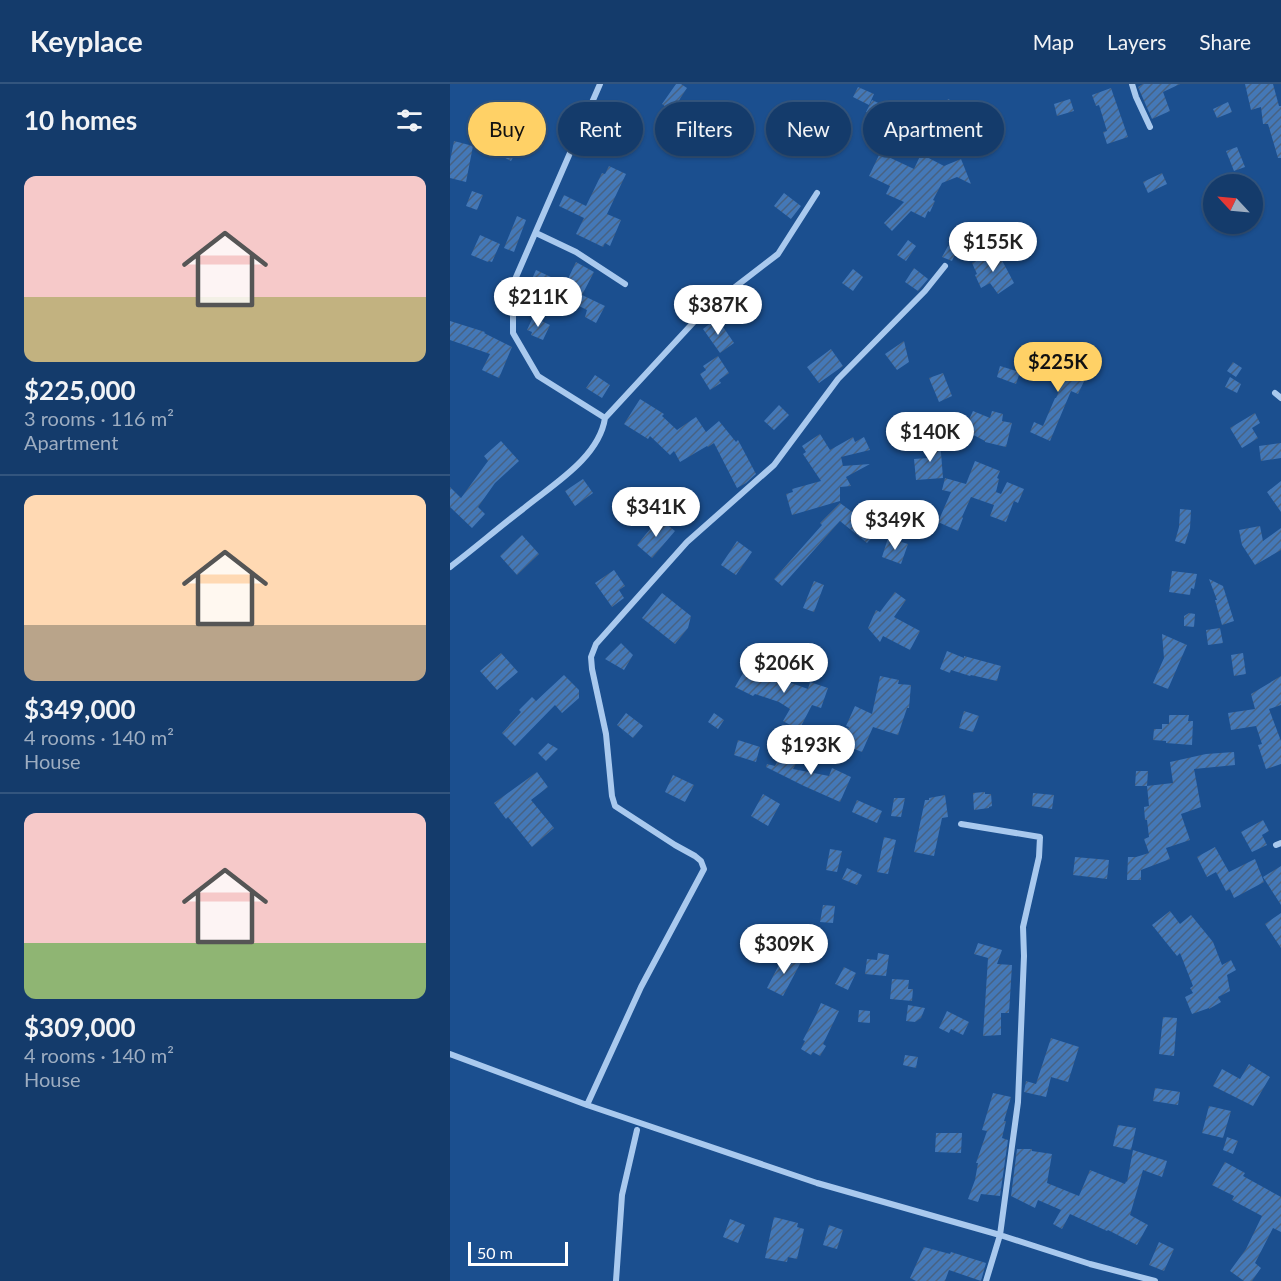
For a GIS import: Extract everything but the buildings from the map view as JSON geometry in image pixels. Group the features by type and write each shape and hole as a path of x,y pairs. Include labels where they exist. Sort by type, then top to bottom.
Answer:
{"street":[{"path":"600,84 513,284 513,333 538,376 605,418"},
{"path":"1132,84 1150,127"},
{"path":"450,567 567,476 594,444 603,429 605,418 704,310 778,254 817,193"},
{"path":"536,233 576,252 625,284"},
{"path":"587,1105 641,987 704,869 701,861 695,856 615,806 606,734 592,669 593,651 596,644 687,542 774,465 838,379 925,291 945,266"},
{"path":"1275,393 1281,398"},
{"path":"961,824 1040,837 1039,857 1023,927 1024,956 1018,1102 1000,1235 986,1281"},
{"path":"450,1054 587,1105 817,1183 1000,1235 1090,1264 1153,1280"},
{"path":"616,1281 622,1195 636,1130"}]}
